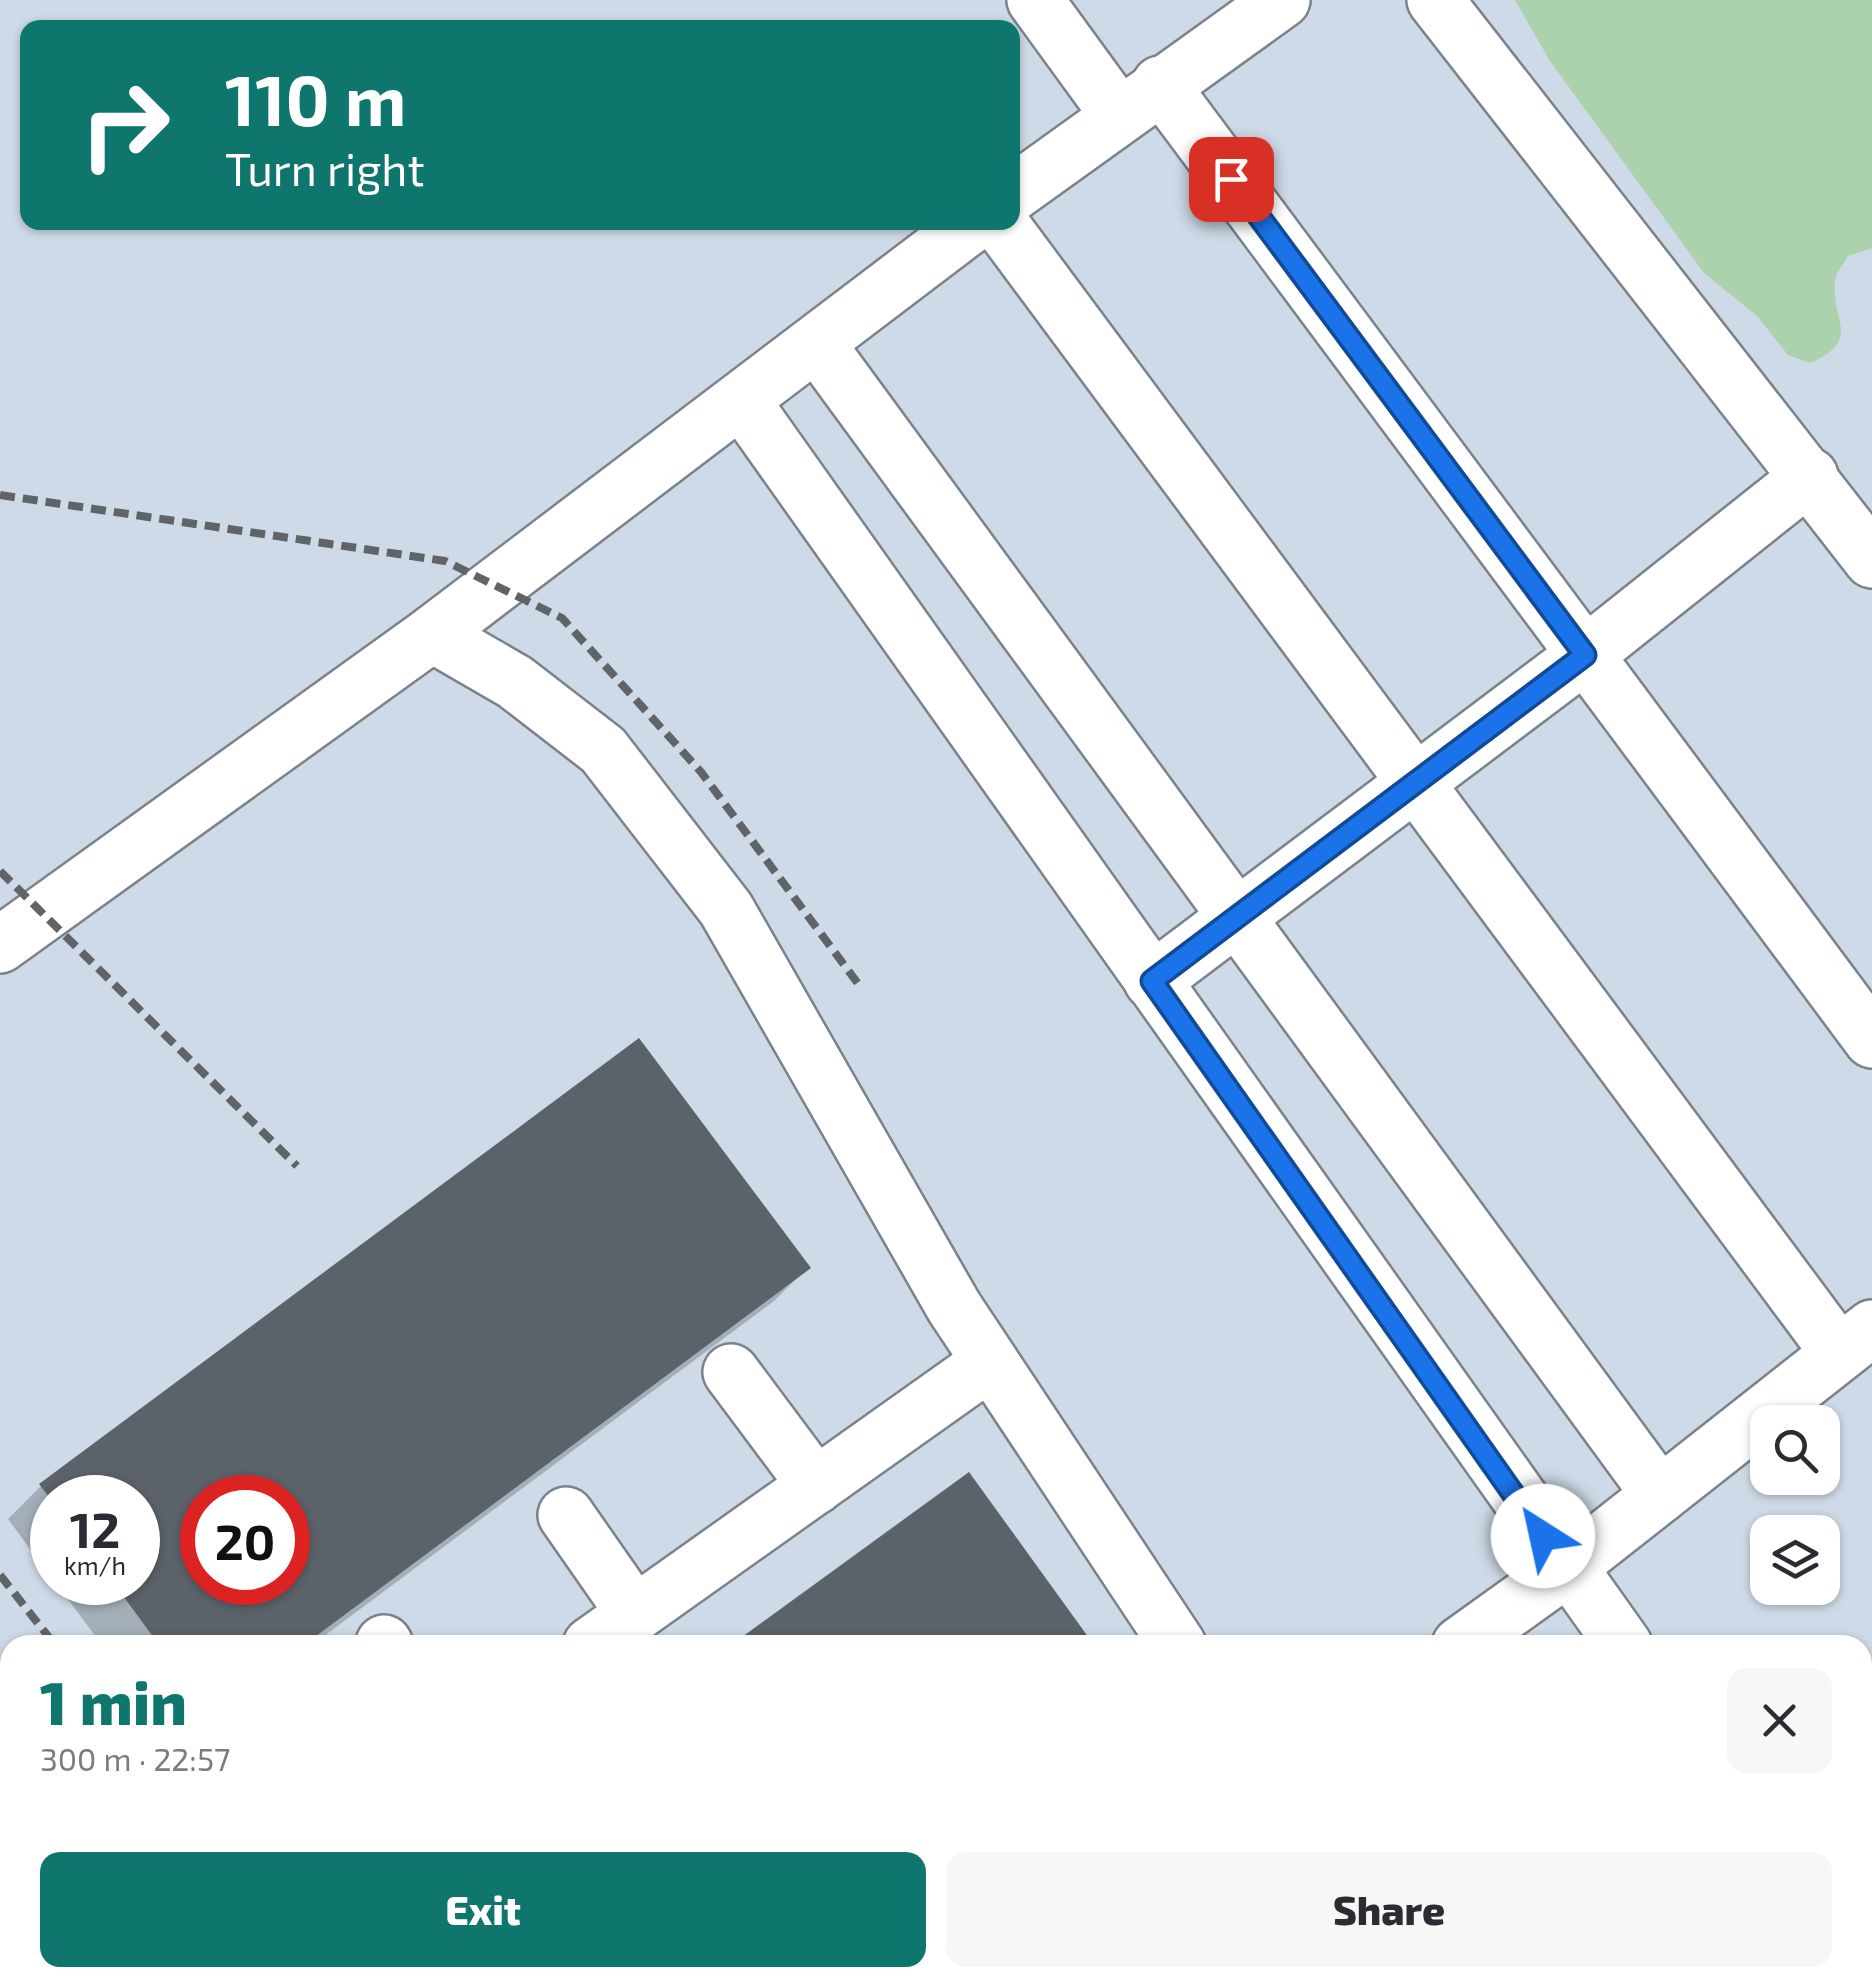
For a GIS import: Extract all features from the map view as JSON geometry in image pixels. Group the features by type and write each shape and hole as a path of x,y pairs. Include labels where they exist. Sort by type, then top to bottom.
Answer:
{"lane":[{"path":"1035,0 1139,99 1585,655 1872,1040"},
{"path":"1020,188 1282,0"},
{"path":"1435,0 1872,560"},
{"path":"0,944 432,634 965,230"},
{"path":"1005,230 1415,782 1856,1341 1566,1569 1474,1635"},
{"path":"817,344 1660,1495"},
{"path":"742,401 1616,1635"},
{"path":"1152,981 1585,655 1810,476"},
{"path":"432,634 515,682 603,750 726,908 990,1362 1171,1635"},
{"path":"605,1635 990,1362"},
{"path":"731,1372 816,1486"},
{"path":"566,1515 635,1614"}],"shaded area":[{"path":"0,0 1872,0 1872,1635 0,1635"}],"green space":[{"path":"1515,0 1872,0 1872,248 1848,256 1837,274 1840,336 1827,354 1810,363 1788,355 1757,316 1704,273 1550,61"}],"building":[{"path":"639,1038 811,1268 317,1635 152,1635 130,1605 160,1605 160,1475 51,1475"},
{"path":"969,1472 1087,1635 745,1635"}],"railway":[{"path":"0,495 445,561 562,618 701,772 862,989"},
{"path":"0,871 297,1166"},
{"path":"0,1575 47,1635"}],"route":[{"path":"1231,179 1585,655 1152,981 1543,1536"}]}
